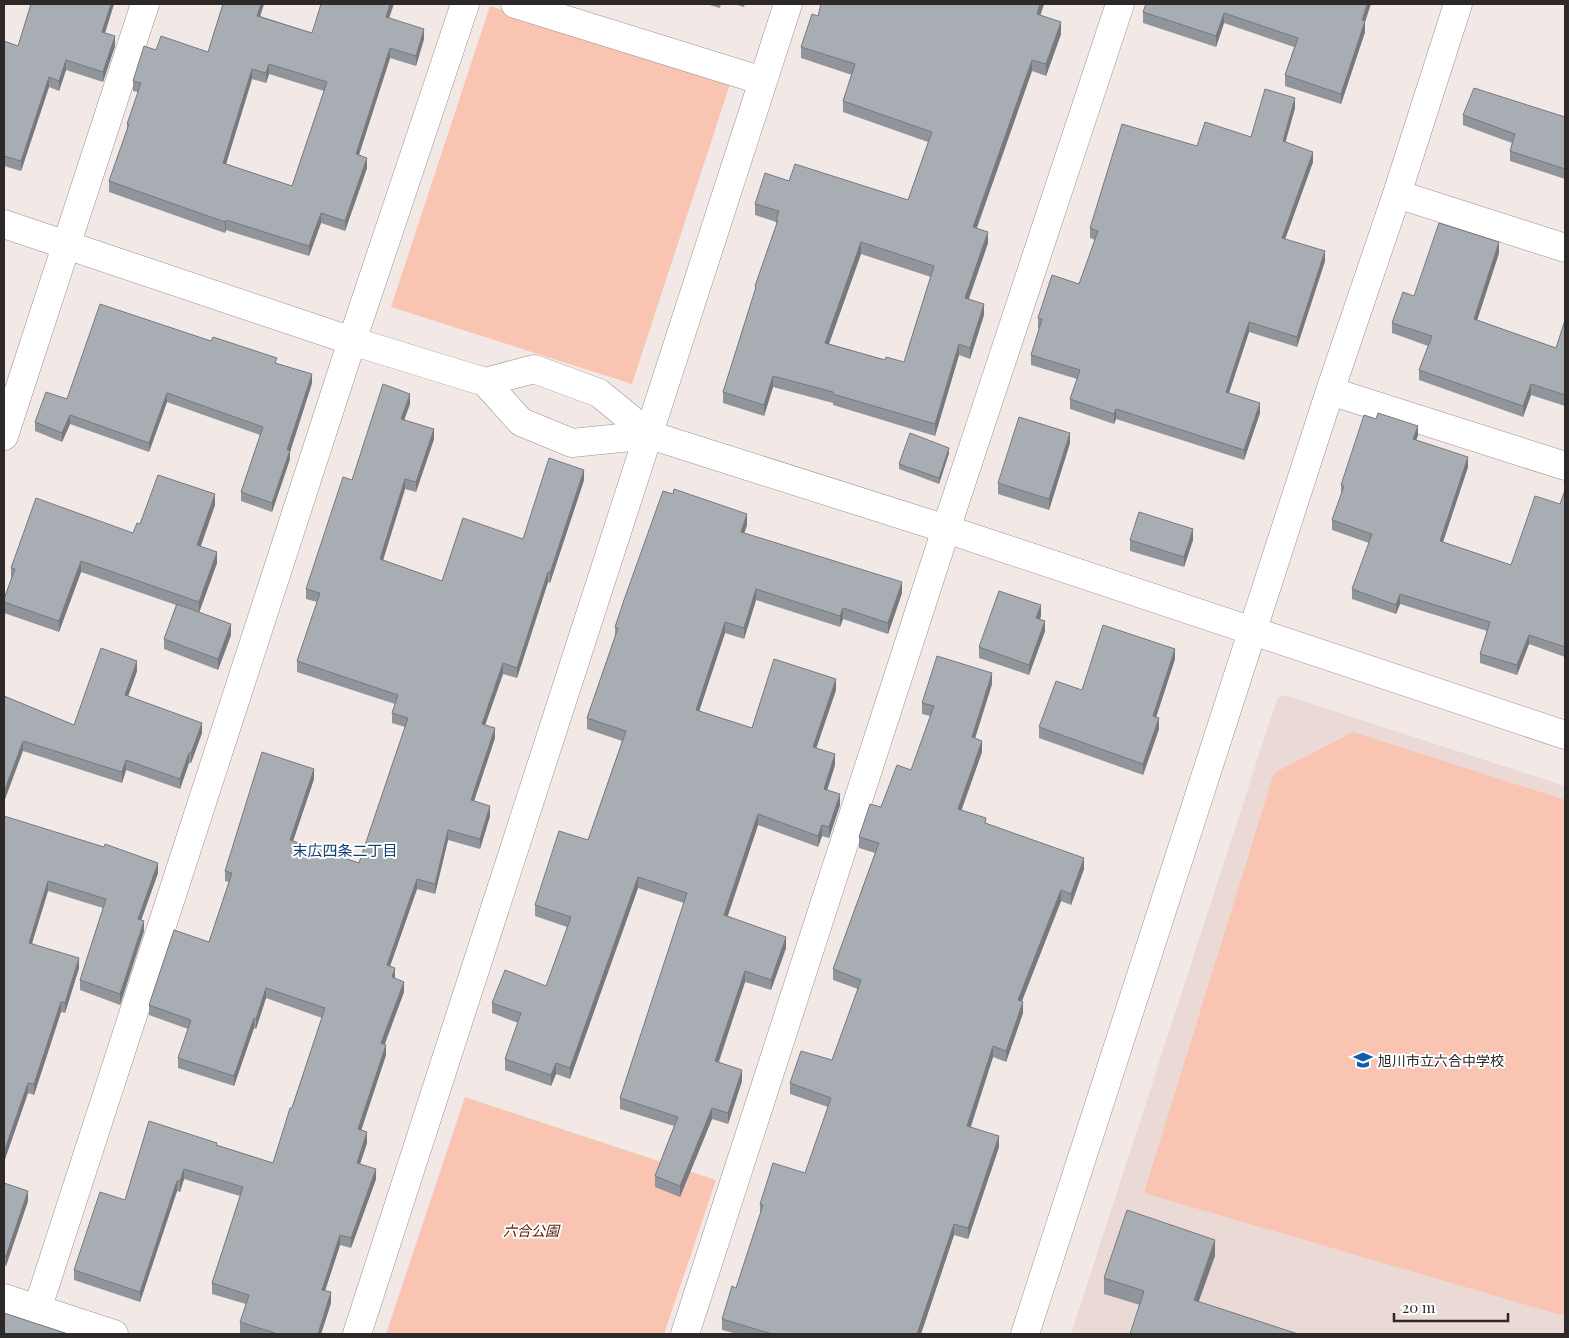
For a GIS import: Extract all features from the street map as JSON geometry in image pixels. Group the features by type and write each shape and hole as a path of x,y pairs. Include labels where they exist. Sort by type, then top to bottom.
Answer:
{"street":[{"path":"4,436 145,4"},
{"path":"37,1310 352,341 465,4"},
{"path":"515,4 763,81"},
{"path":"357,1334 650,435 788,4"},
{"path":"685,1334 946,529 1120,4"},
{"path":"1025,1334 1330,391 1397,194 1458,4"},
{"path":"1397,194 1565,248"},
{"path":"4,224 352,341 485,382 522,422 572,443 650,435"},
{"path":"485,382 534,369 599,393 650,435 946,529 1565,735"},
{"path":"1330,391 1565,466"},
{"path":"4,1298 114,1334"}],"shaded area":[{"name":"旭川市立六合中学校","path":"1284,695 1565,786 1565,1334 1071,1334 1277,699"}],"green space":[{"path":"490,6 730,84 632,384 391,307"},
{"name":"旭川市立六合中学校","path":"1353,732 1565,800 1565,1314 1561,1315 1144,1193 1274,773"},
{"name":"六合公園","path":"465,1097 716,1180 664,1334 386,1334"}],"building":[{"path":"31,4 111,4 102,32 115,36 103,72 66,60 59,81 49,77 21,161 4,156 4,41 18,46"},
{"path":"223,4 261,4 257,16 312,33 321,4 390,4 386,17 424,29 416,56 390,48 356,154 367,158 345,221 321,213 309,246 226,220 225,222 109,181 141,83 133,81 144,46 156,50 161,36 208,52","holes":["269,64 327,82 292,186 223,163 252,69 266,73"]},
{"path":"821,4 1040,4 1037,14 1061,22 1046,64 1032,60 973,227 988,232 965,298 984,304 970,348 959,344 935,424 833,394 833,392 773,376 764,405 723,392 755,286 778,220 776,220 779,211 755,204 765,173 789,181 795,164 908,200 932,132 843,101 855,64 801,47 812,14 818,16","holes":["861,242 934,266 904,362 886,357 885,360 825,343"]},
{"path":"1146,4 1367,4 1362,20 1365,21 1341,94 1285,75 1298,38 1224,13 1216,36 1143,12"},
{"path":"1474,88 1565,117 1565,169 1510,151 1515,134 1463,115"},
{"path":"1265,89 1295,98 1283,141 1313,152 1282,238 1325,251 1297,337 1249,322 1226,392 1260,403 1244,450 1116,409 1114,414 1070,399 1080,370 1031,355 1042,319 1038,318 1052,275 1079,284 1098,231 1090,228 1122,124 1197,146 1205,122 1251,137"},
{"path":"1439,223 1499,242 1474,319 1556,348 1565,320 1565,395 1531,384 1523,406 1419,370 1432,336 1392,323 1403,292 1414,296"},
{"path":"100,304 211,341 213,337 277,358 275,363 312,374 272,503 241,492 263,427 167,393 149,443 70,415 62,433 35,422 46,392 67,399"},
{"path":"383,384 410,394 401,419 434,429 416,482 405,479 380,559 442,581 463,518 523,539 549,458 584,470 517,668 503,663 482,724 495,728 471,800 490,806 480,839 448,830 435,884 417,879 387,965 395,968 392,977 404,982 381,1043 386,1045 358,1129 367,1132 357,1163 376,1169 351,1238 340,1235 322,1290 331,1292 318,1334 278,1334 240,1322 249,1295 212,1283 243,1187 184,1169 180,1181 177,1181 140,1292 74,1270 100,1192 125,1200 149,1121 273,1163 325,1008 266,988 234,1076 178,1058 191,1020 149,1005 174,930 209,942 232,873 225,871 262,752 314,769 290,840 359,863 408,718 392,713 398,695 297,661 320,593 306,589 343,477 352,480"},
{"path":"1378,413 1418,426 1413,439 1468,457 1440,541 1511,565 1535,496 1560,504 1565,490 1565,647 1529,635 1517,665 1480,654 1490,622 1400,594 1396,605 1352,589 1372,534 1332,520 1344,486 1341,485 1364,415 1376,419"},
{"path":"1019,417 1070,433 1049,499 998,483"},
{"path":"910,433 949,448 939,478 899,464"},
{"path":"158,475 215,494 197,545 217,552 199,602 81,561 59,621 4,602 15,569 11,568 36,498 133,533 137,523 140,524"},
{"path":"674,489 747,514 741,532 902,582 888,623 843,608 840,616 756,589 744,628 725,622 696,710 752,728 774,659 836,679 813,747 835,754 824,789 840,794 829,827 822,825 818,836 758,814 724,915 786,937 771,980 745,971 715,1061 742,1070 728,1113 712,1108 680,1186 655,1176 678,1117 620,1098 687,893 638,877 570,1068 556,1063 551,1075 505,1059 521,1013 492,1003 505,970 546,986 571,917 535,905 559,831 588,840 626,731 587,718 618,628 615,627 624,600 663,491 673,494"},
{"path":"1139,512 1193,529 1184,557 1130,540"},
{"path":"999,591 1041,605 1036,618 1045,621 1029,665 979,647"},
{"path":"177,604 231,624 218,659 164,639"},
{"path":"1103,625 1175,649 1153,716 1159,718 1143,764 1039,727 1056,681 1082,690"},
{"path":"101,648 137,661 125,695 202,723 180,779 126,760 122,772 23,741 4,792 4,696 74,725"},
{"path":"937,656 992,673 972,737 982,741 958,809 986,818 985,823 1084,858 1071,894 1061,890 1018,1000 1023,1002 1006,1051 993,1046 967,1126 999,1136 968,1228 954,1224 917,1334 772,1334 722,1319 732,1286 736,1288 763,1205 760,1204 773,1163 805,1173 831,1098 790,1083 801,1051 832,1060 861,980 833,969 879,843 859,837 870,804 881,807 897,765 911,770 934,706 922,703"},
{"path":"4,816 104,847 105,844 158,863 138,919 144,921 120,994 80,980 106,899 48,881 29,943 79,958 65,1003 61,1002 34,1084 28,1083 4,1152"},
{"path":"4,1183 28,1191 6,1256 4,1255"},
{"path":"1127,1210 1215,1240 1194,1300 1298,1334 1130,1334 1144,1291 1104,1278"},
{"path":"4,1313 68,1334 4,1334"}],"place":[{"name":"旭川市立六合中学校","path":"1363,1060"}],"district":[{"name":"末広四条二丁目","path":"345,850"}]}
